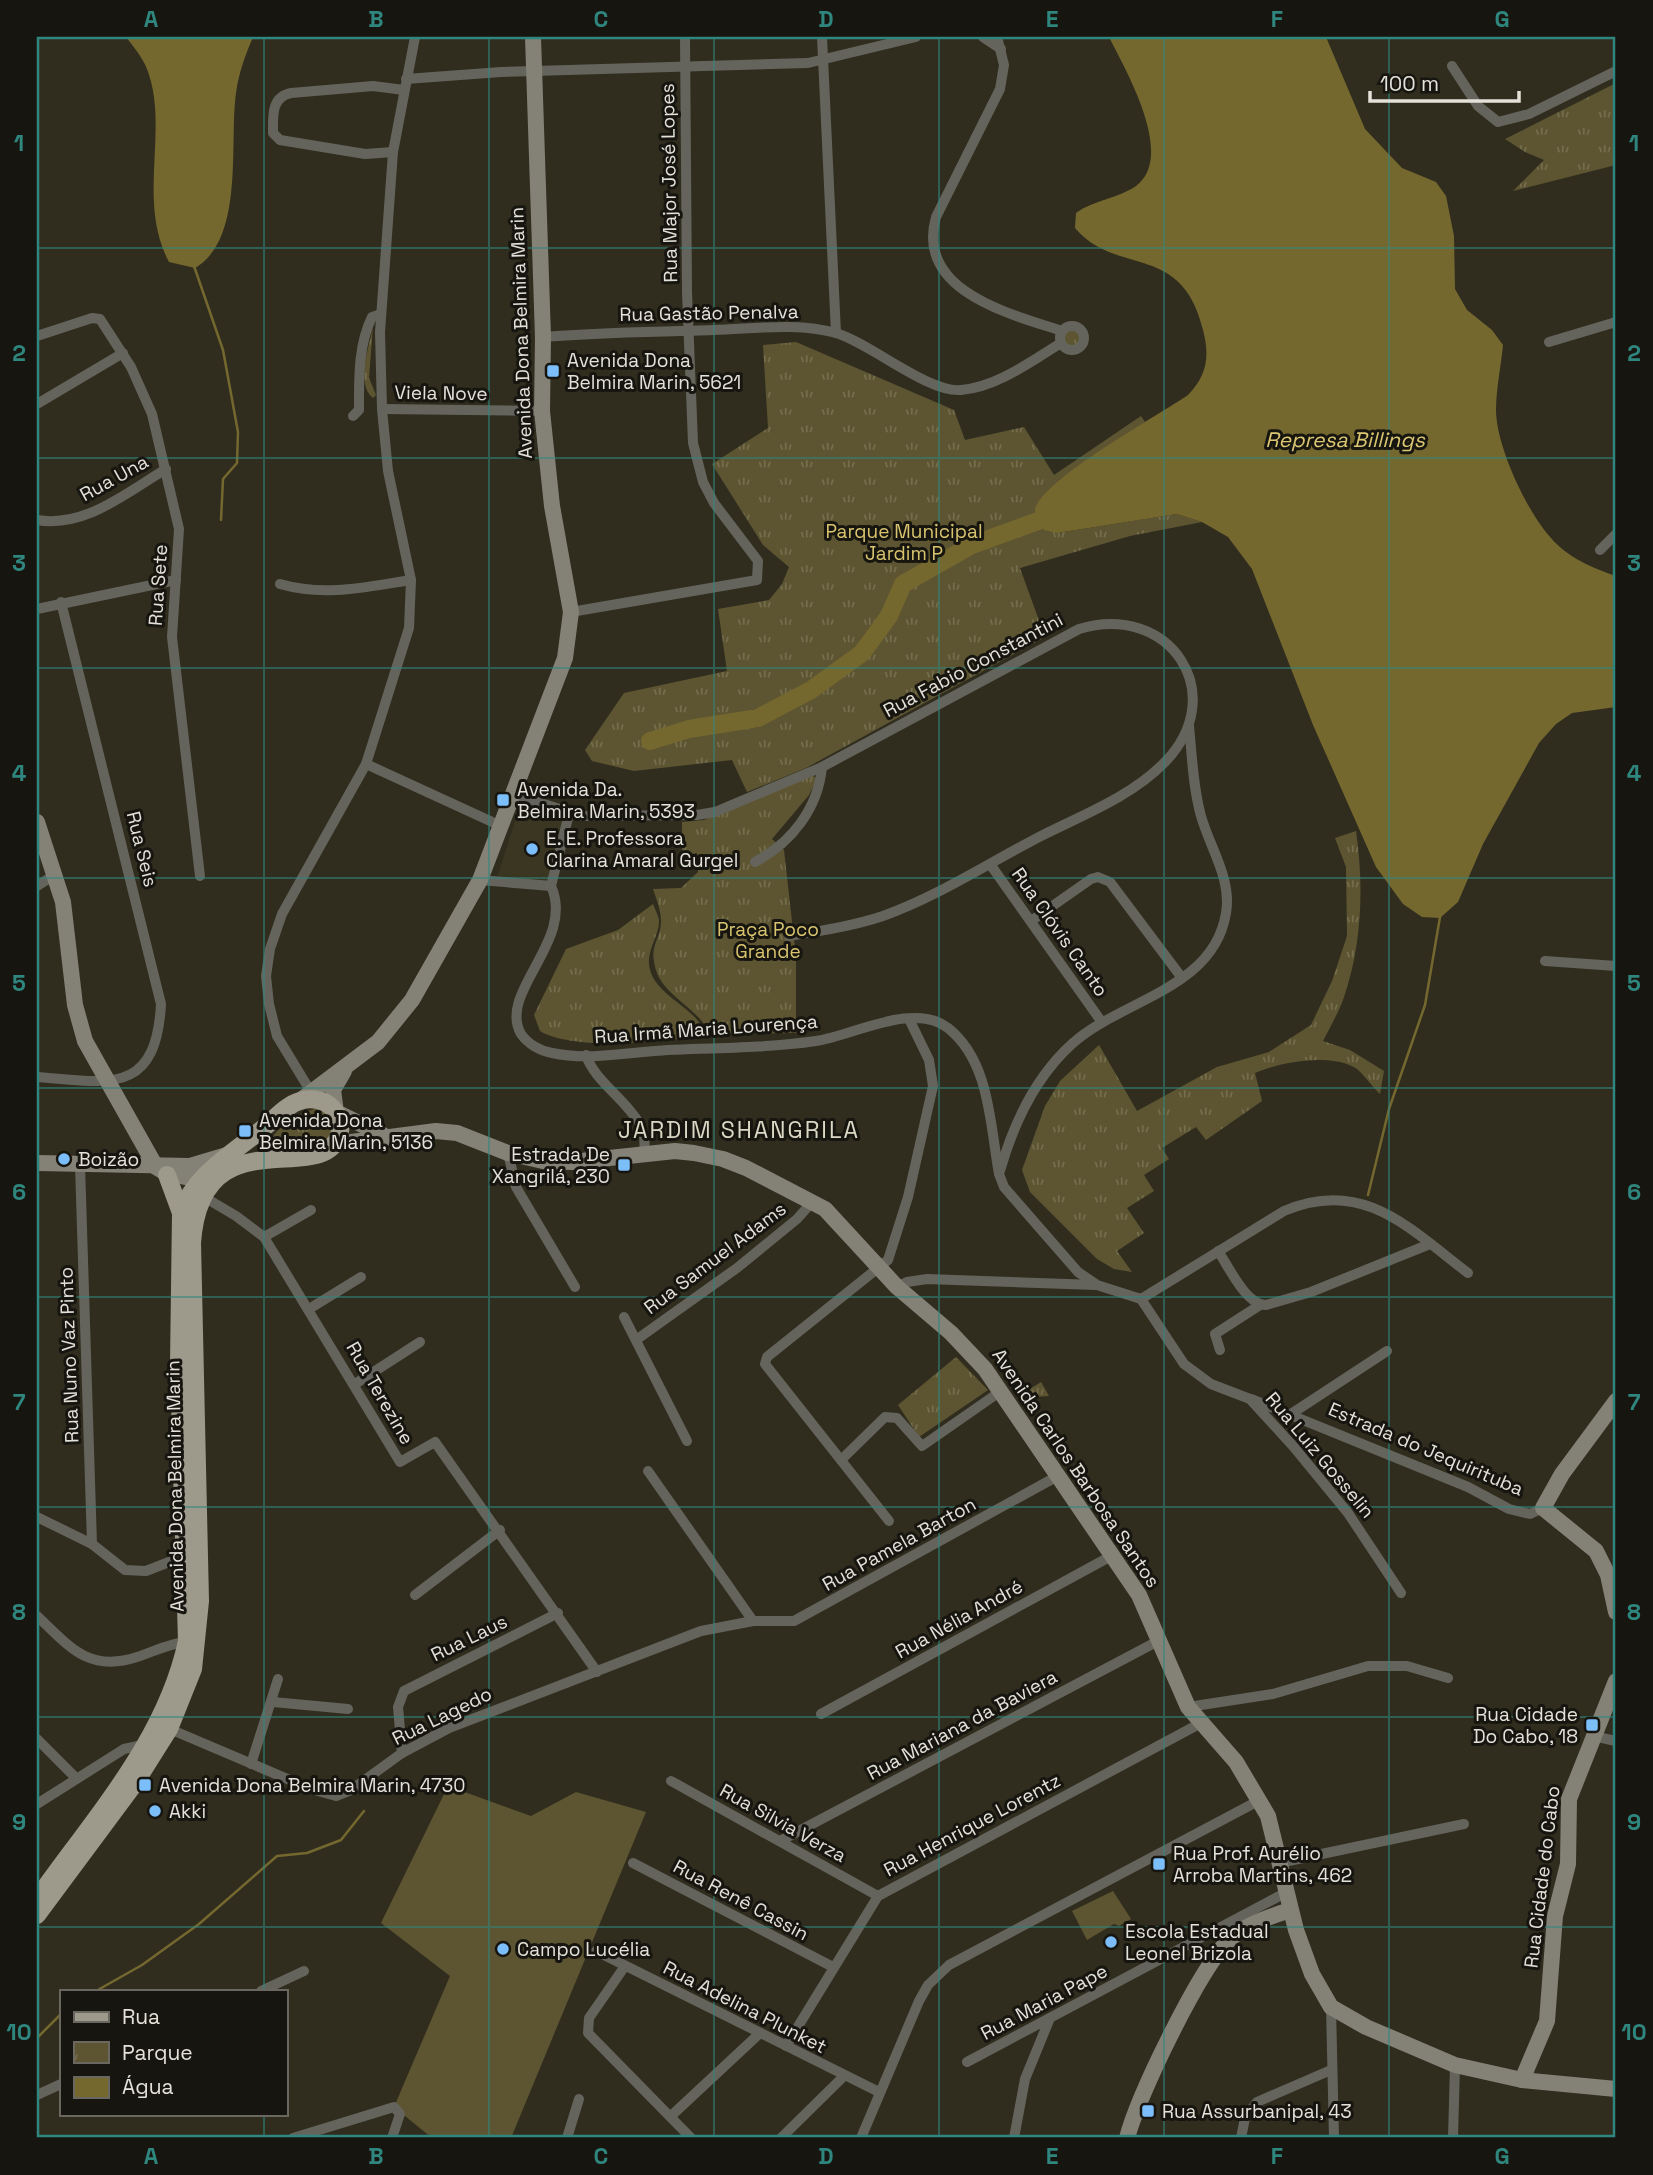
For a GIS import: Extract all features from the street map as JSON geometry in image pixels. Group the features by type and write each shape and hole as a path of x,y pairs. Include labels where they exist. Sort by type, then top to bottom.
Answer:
{"main road":[{"name":"Avenida Dona Belmira Marin","path":"37,1899 163,1727 192,1640 192,1243 193,1222 205,1188 229,1154 346,1068 385,1034 412,1000 480,880 555,690 570,635 572,612 552,506 542,411 543,337 533,37"},
{"path":"37,822 56,874 68,926 79,1023 85,1041 162,1171 181,1213"},
{"name":"Avenida Dona Belmira Marin","path":"193,1553 179,1364 181,1213 185,1201 238,1164 272,1157 319,1156 336,1144 341,1126 333,1090 346,1068"},
{"path":"306,1096 327,1103 336,1112"},
{"name":"Avenida Carlos Barbosa Santos","path":"336,1112 385,1135"},
{"path":"265,1127 262,1143 272,1157"},
{"name":"Avenida Carlos Barbosa Santos","path":"336,1144 385,1135 457,1133 508,1153 543,1161 572,1162 676,1151 723,1159 813,1201 839,1222 897,1287 970,1352 1001,1391 1056,1477 1139,1595 1188,1707 1236,1762 1268,1816 1290,1910 1312,1974 1331,2007 1357,2023 1455,2065 1522,2080 1616,2089"},
{"path":"37,1163 162,1171 200,1165 229,1154"},
{"path":"162,1171 205,1188"},
{"name":"Estrada do Jequirituba","path":"1543,1508 1562,1474 1614,1408"},
{"path":"1543,1508 1596,1551 1608,1575 1616,1612"},
{"name":"Rua Cidade do Cabo","path":"1522,2080 1547,2021 1555,1916 1568,1864 1569,1799 1616,1681"},
{"name":"Avenida Dona Belmira Marin","path":"37,1915 135,1783 144,1750"},
{"path":"1128,2137 1181,2016 1220,1937 1290,1910"}],"street":[{"path":"306,1096 277,1036 268,1004 266,976 270,949 282,914 366,764 406,641 412,602 411,580 396,517 382,409 381,314 393,152 414,37"},
{"name":"Rua Major José Lopes","path":"572,612 757,580 758,561 714,503 697,462 688,331 685,37"},
{"path":"822,37 836,333"},
{"path":"393,152 365,154 280,140 273,133 274,106 281,97 291,93 534,72 823,62 916,37"},
{"path":"982,37 1001,49"},
{"path":"997,37 1001,49"},
{"name":"Rua Gastão Penalva","path":"543,337 601,332 787,327 836,333 935,384 958,391 999,380 1061,337 970,296 945,273 935,249 933,232 936,217 1000,89 1003,65 1001,49"},
{"path":"1452,66 1478,106 1497,122 1529,114 1616,71"},
{"path":"353,416 359,410 359,372 370,321 381,314"},
{"name":"Rua Sete","path":"37,336 92,318 106,325 152,414 179,529 172,637 200,876"},
{"path":"1549,342 1616,322"},
{"path":"37,404 123,354"},
{"name":"Viela Nove","path":"382,409 542,411"},
{"name":"Rua Una","path":"37,520 55,523 96,511 166,469"},
{"path":"1600,550 1616,534"},
{"path":"37,609 176,580"},
{"path":"279,584 307,591 333,592 411,580"},
{"name":"Rua Seis","path":"61,602 162,1004 157,1042 149,1057 129,1076 108,1082"},
{"name":"Rua Fabio Constantini","path":"512,794 569,814 615,817 706,814 739,804 822,768 1079,629 1108,624 1139,627 1174,648 1182,659 1188,680 1189,726 1200,814 1221,870 1227,902 1217,939 1199,965 1182,978 1101,1021 1071,1045 1038,1084 1022,1114 999,1174"},
{"path":"789,936 880,917 942,890 1124,794 1166,761 1189,726"},
{"path":"366,764 501,826"},
{"path":"755,862 777,850 807,814 817,797 822,768"},
{"path":"480,880 551,886 569,814"},
{"name":"Rua Clóvis Canto","path":"990,864 1101,1021"},
{"path":"37,886 56,874"},
{"path":"1031,921 1091,879 1103,878 1110,882 1182,978"},
{"name":"Rua Irmã Maria Lourença","path":"551,886 558,906 556,923 520,1002 517,1023 523,1036 542,1051 586,1055 807,1042 870,1025 926,1018 940,1022 955,1034 970,1054 985,1094 999,1174 1015,1202 1065,1259 1097,1285 1141,1299"},
{"path":"1545,961 1616,965"},
{"path":"889,1521 765,1364 767,1357 888,1260 897,1238 933,1086 929,1060 909,1020"},
{"path":"586,1055 597,1074 640,1125 645,1139 643,1154"},
{"path":"37,1077 108,1082"},
{"path":"508,1153 516,1187 575,1287"},
{"name":"Rua Nuno Vaz Pinto","path":"80,1165 92,1544"},
{"name":"Rua Terezine","path":"205,1188 264,1237 400,1462 435,1442 500,1530 597,1672"},
{"path":"1141,1299 1284,1211 1310,1201 1331,1199 1368,1206 1396,1217 1417,1230 1433,1247 1468,1273"},
{"name":"Rua Samuel Adams","path":"636,1340 737,1268 797,1219 813,1201"},
{"path":"264,1237 311,1210"},
{"path":"1220,1350 1215,1334 1260,1305 1287,1300 1433,1247"},
{"path":"1218,1251 1249,1296 1260,1305"},
{"path":"309,1309 361,1277"},
{"path":"897,1287 907,1282 927,1279 1097,1285"},
{"name":"Rua Luiz Gosselin","path":"1141,1299 1184,1364 1196,1376 1251,1399 1348,1513 1401,1593"},
{"path":"624,1317 687,1441"},
{"path":"355,1384 420,1342"},
{"path":"1291,1414 1387,1351"},
{"path":"841,1460 885,1417 897,1418 922,1447 1001,1391"},
{"name":"Estrada do Jequirituba","path":"1251,1399 1468,1487 1509,1509 1530,1514 1543,1508"},
{"path":"648,1471 753,1621"},
{"name":"Rua Pamela Barton","path":"753,1621 780,1623 807,1614 1056,1477"},
{"path":"39,1521 92,1544 125,1570 136,1572 193,1553"},
{"path":"415,1595 500,1530"},
{"name":"Rua Nélia André","path":"821,1714 1113,1555"},
{"name":"Rua Laus","path":"402,1753 398,1728 399,1698 416,1683 558,1613"},
{"path":"37,1616 74,1651 94,1661 128,1659 192,1640"},
{"name":"Rua Lagedo","path":"163,1727 311,1789 336,1796 351,1790 402,1753 473,1717 701,1631 753,1621"},
{"name":"Rua Mariana da Baviera","path":"780,1841 1160,1640"},
{"path":"1188,1707 1273,1694 1368,1666 1406,1666 1448,1678"},
{"path":"251,1764 273,1702 278,1679"},
{"path":"273,1702 348,1709"},
{"name":"Rua Henrique Lorentz","path":"786,2046 878,1896 1201,1723"},
{"path":"1593,1736 1616,1741"},
{"path":"37,1739 76,1778"},
{"path":"37,1804 124,1749 144,1750"},
{"name":"Rua Silvia Verza","path":"671,1781 878,1896"},
{"path":"861,2138 919,2001 928,1985 948,1965 1260,1800"},
{"path":"1279,1863 1464,1824"},
{"name":"Rua Renê Cassin","path":"633,1863 833,1967"},
{"name":"Rua Maria Pape","path":"967,2062 1050,2018 1220,1937 1285,1892"},
{"name":"Rua Adelina Plunket","path":"596,1951 879,2092"},
{"path":"625,1966 589,2018 587,2033 691,2138"},
{"path":"263,1990 304,1971"},
{"path":"1331,2007 1334,2138"},
{"path":"1014,2138 1025,2079 1050,2018"},
{"path":"671,2116 760,2033"},
{"path":"1453,2138 1455,2065"},
{"path":"1241,2138 1245,2118 1257,2102 1331,2070"},
{"path":"781,2138 844,2076"},
{"path":"37,2095 60,2084"},
{"path":"567,2138 579,2099"},
{"path":"293,2138 389,2108 400,2110 392,2138"}],"shaded area":[{"name":"E. E. Professora Clarina Amaral Gurgel","path":"520,806 564,819 549,885 497,878"}],"green space":[{"path":"1616,83 1616,165 1513,191 1544,160 1505,139"},
{"path":"373,326 369,378 376,395 373,398 365,383 364,374"},
{"path":"1069,330 1075,330 1080,338 1078,344 1069,346 1064,341 1064,335"},
{"name":"Parque Municipal Jardim P","path":"796,342 954,410 965,440 1024,427 1054,475 1141,416 1145,422 1063,478 1057,533 1177,514 1202,522 1130,536 1020,568 1045,637 806,768 747,792 732,760 634,771 592,761 585,750 624,693 727,671 718,609 769,600 782,584 789,567 763,545 712,464 768,428 763,345"},
{"name":"Praça Poco Grande","path":"811,774 817,779 809,795 772,839 784,850 796,957 796,1033 706,1034 708,1030 703,1022 667,989 657,973 653,956 661,921 653,889 681,888 698,872 697,853 691,854 691,861 682,862 682,822 704,820"},
{"path":"1356,831 1360,915 1355,957 1342,1003 1323,1041 1350,1050 1384,1071 1380,1094 1357,1069 1334,1061 1291,1062 1255,1073 1262,1101 1206,1140 1196,1127 1162,1148 1169,1159 1144,1175 1154,1191 1127,1208 1144,1233 1117,1251 1132,1272 1114,1269 1097,1259 1030,1192 1022,1170 1045,1106 1060,1081 1099,1045 1137,1111 1217,1067 1269,1052 1311,1025 1332,981 1347,936 1346,867 1335,838"},
{"path":"653,904 659,926 650,952 651,973 663,990 696,1018 704,1034 645,1042 597,1043 555,1037 540,1031 534,1015 566,949 618,930"},
{"path":"321,1108 336,1117 329,1149 278,1151 271,1140 280,1129 300,1115"},
{"path":"956,1357 988,1390 919,1437 898,1405"},
{"path":"1041,1382 1049,1396 1034,1397 1025,1392"},
{"name":"Campo Lucélia","path":"448,1786 531,1816 576,1792 646,1812 511,2138 432,2138 394,2107 450,1976 381,1923"},
{"path":"1113,1891 1131,1919 1119,1926 1114,1924 1087,1940 1072,1911"}],"water":[{"path":"126,37 253,37 236,93 232,188 228,213 222,235 211,254 195,268 169,262 160,238 155,214 156,116 153,92 145,65"},
{"name":"Represa Billings","path":"1109,37 1326,37 1365,129 1402,168 1436,182 1446,196 1454,236 1455,289 1467,310 1492,330 1503,345 1496,402 1497,425 1507,459 1523,496 1542,527 1558,545 1581,562 1616,576 1616,707 1572,713 1556,724 1539,743 1483,844 1458,902 1440,918 1422,917 1403,904 1376,867 1313,725 1252,569 1228,537 1202,522 1177,514 1057,533 1044,530 1037,519 1035,511 1041,498 1056,483 1102,449 1188,395 1203,373 1205,365 1203,330 1193,302 1180,283 1147,264 1109,252 1091,243 1075,228 1076,213 1136,186 1147,172 1151,155 1150,135 1144,113"}],"waterway":[{"path":"194,266 223,350 238,432 237,463 223,479 221,520"},
{"path":"758,718 811,690 862,653 889,616 903,584 972,545 1038,521"},
{"path":"650,741 689,729 752,719"},
{"path":"1368,1195 1389,1109 1425,1005 1440,917"},
{"path":"98,1990 142,1965 199,1924 277,1856 307,1853 341,1840 364,1811"},
{"path":"37,2038 60,2015"}],"place":[{"name":"Avenida Dona Belmira Marin, 5621","path":"553,371"},
{"name":"Avenida Da. Belmira Marin, 5393","path":"503,800"},
{"name":"E. E. Professora Clarina Amaral Gurgel","path":"532,849"},
{"name":"Avenida Dona Belmira Marin, 5136","path":"245,1131"},
{"name":"Boizão","path":"64,1159"},
{"name":"Estrada De Xangrilá, 230","path":"624,1165"},
{"name":"Rua Cidade Do Cabo, 18","path":"1592,1725"},
{"name":"Avenida Dona Belmira Marin, 4730","path":"145,1785"},
{"name":"Akki","path":"155,1811"},
{"name":"Rua Prof. Aurélio Arroba Martins, 462","path":"1159,1864"},
{"name":"Escola Estadual Leonel Brizola","path":"1111,1942"},
{"name":"Campo Lucélia","path":"503,1949"},
{"name":"Rua Assurbanipal, 43","path":"1148,2111"}],"district":[{"name":"JARDIM SHANGRILA","path":"739,1130"}]}
